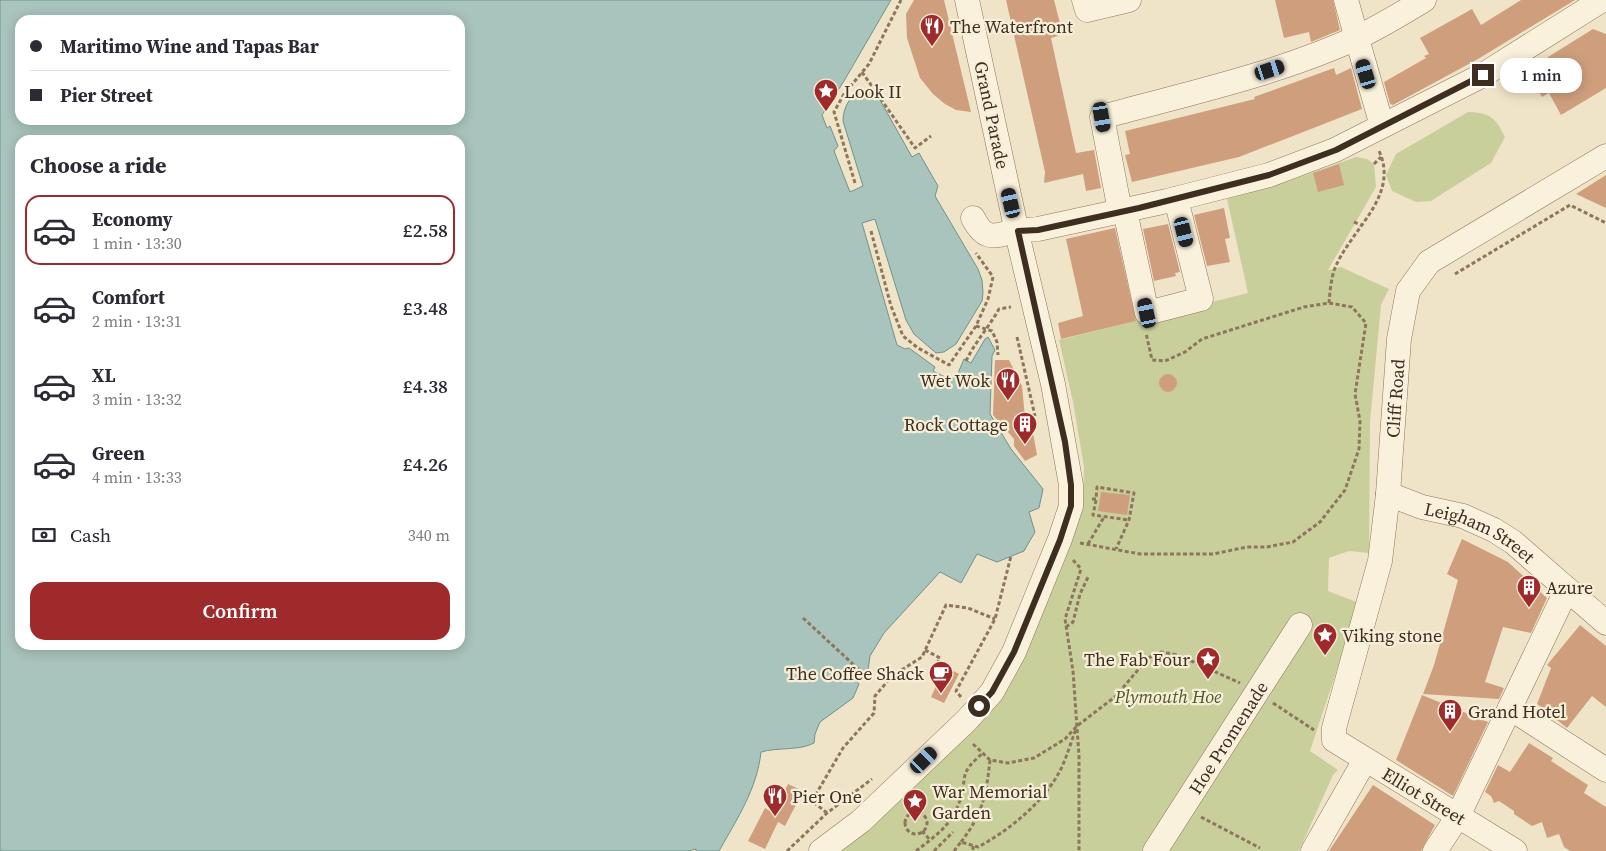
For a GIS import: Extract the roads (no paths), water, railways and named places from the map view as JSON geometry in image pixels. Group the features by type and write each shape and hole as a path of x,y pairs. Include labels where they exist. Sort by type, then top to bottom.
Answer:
{"street":[{"name":"Grand Parade","path":"821,851 861,821 967,720 992,692 1014,652 1060,540 1071,506 1071,485 1058,409 967,0"},
{"path":"1084,0 1087,10 1128,0"},
{"path":"1346,0 1376,129"},
{"path":"1176,199 1201,300 1147,313 1122,211 1102,117 1239,80 1318,55 1356,39 1424,0"},
{"path":"973,218 978,227 986,234 996,237 1018,231 1038,230 1176,199 1269,175 1336,150 1483,75 1602,0"},
{"name":"Cliff Road","path":"1334,734 1380,561 1388,494 1399,339 1408,291 1429,262 1606,156"},
{"name":"Leigham Street","path":"1388,494 1422,507 1463,516 1494,530 1512,542 1606,623"},
{"path":"1435,851 1458,816 1567,589"},
{"name":"Hoe Promenade","path":"1155,851 1300,624"},
{"path":"1510,708 1606,770"},
{"name":"Elliot Street","path":"1334,734 1364,760 1515,851"},
{"path":"1313,851 1364,760"}],"water":[{"path":"0,0 891,0 822,115 827,128 830,126 838,146 834,151 850,192 863,186 843,116 851,98 863,90 880,100 912,157 919,153 938,186 935,196 978,269 982,280 983,293 982,301 956,344 944,352 936,353 914,334 906,320 875,219 862,223 897,345 905,349 909,348 935,367 933,371 945,377 956,378 964,359 971,363 988,337 995,350 992,356 990,414 1011,449 1043,489 1039,508 1029,512 1035,532 1024,551 997,562 977,554 961,583 940,572 884,633 870,656 867,677 851,666 849,671 859,684 853,698 820,722 815,734 814,743 802,747 761,752 759,766 751,791 719,851 696,851 696,849 688,851 0,851"}],"place":[{"name":"The Waterfront","path":"932,47"},
{"name":"Look II","path":"826,112"},
{"name":"Wet Wok","path":"1008,401"},
{"name":"Rock Cottage","path":"1025,445"},
{"name":"Azure","path":"1529,608"},
{"name":"Viking stone","path":"1325,656"},
{"name":"The Fab Four","path":"1208,680"},
{"name":"The Coffee Shack","path":"941,694"},
{"name":"Grand Hotel","path":"1450,732"},
{"name":"Pier One","path":"775,817"},
{"name":"War Memorial Garden","path":"915,822"}],"park label":[{"name":"Plymouth Hoe","path":"1168,696"}]}
